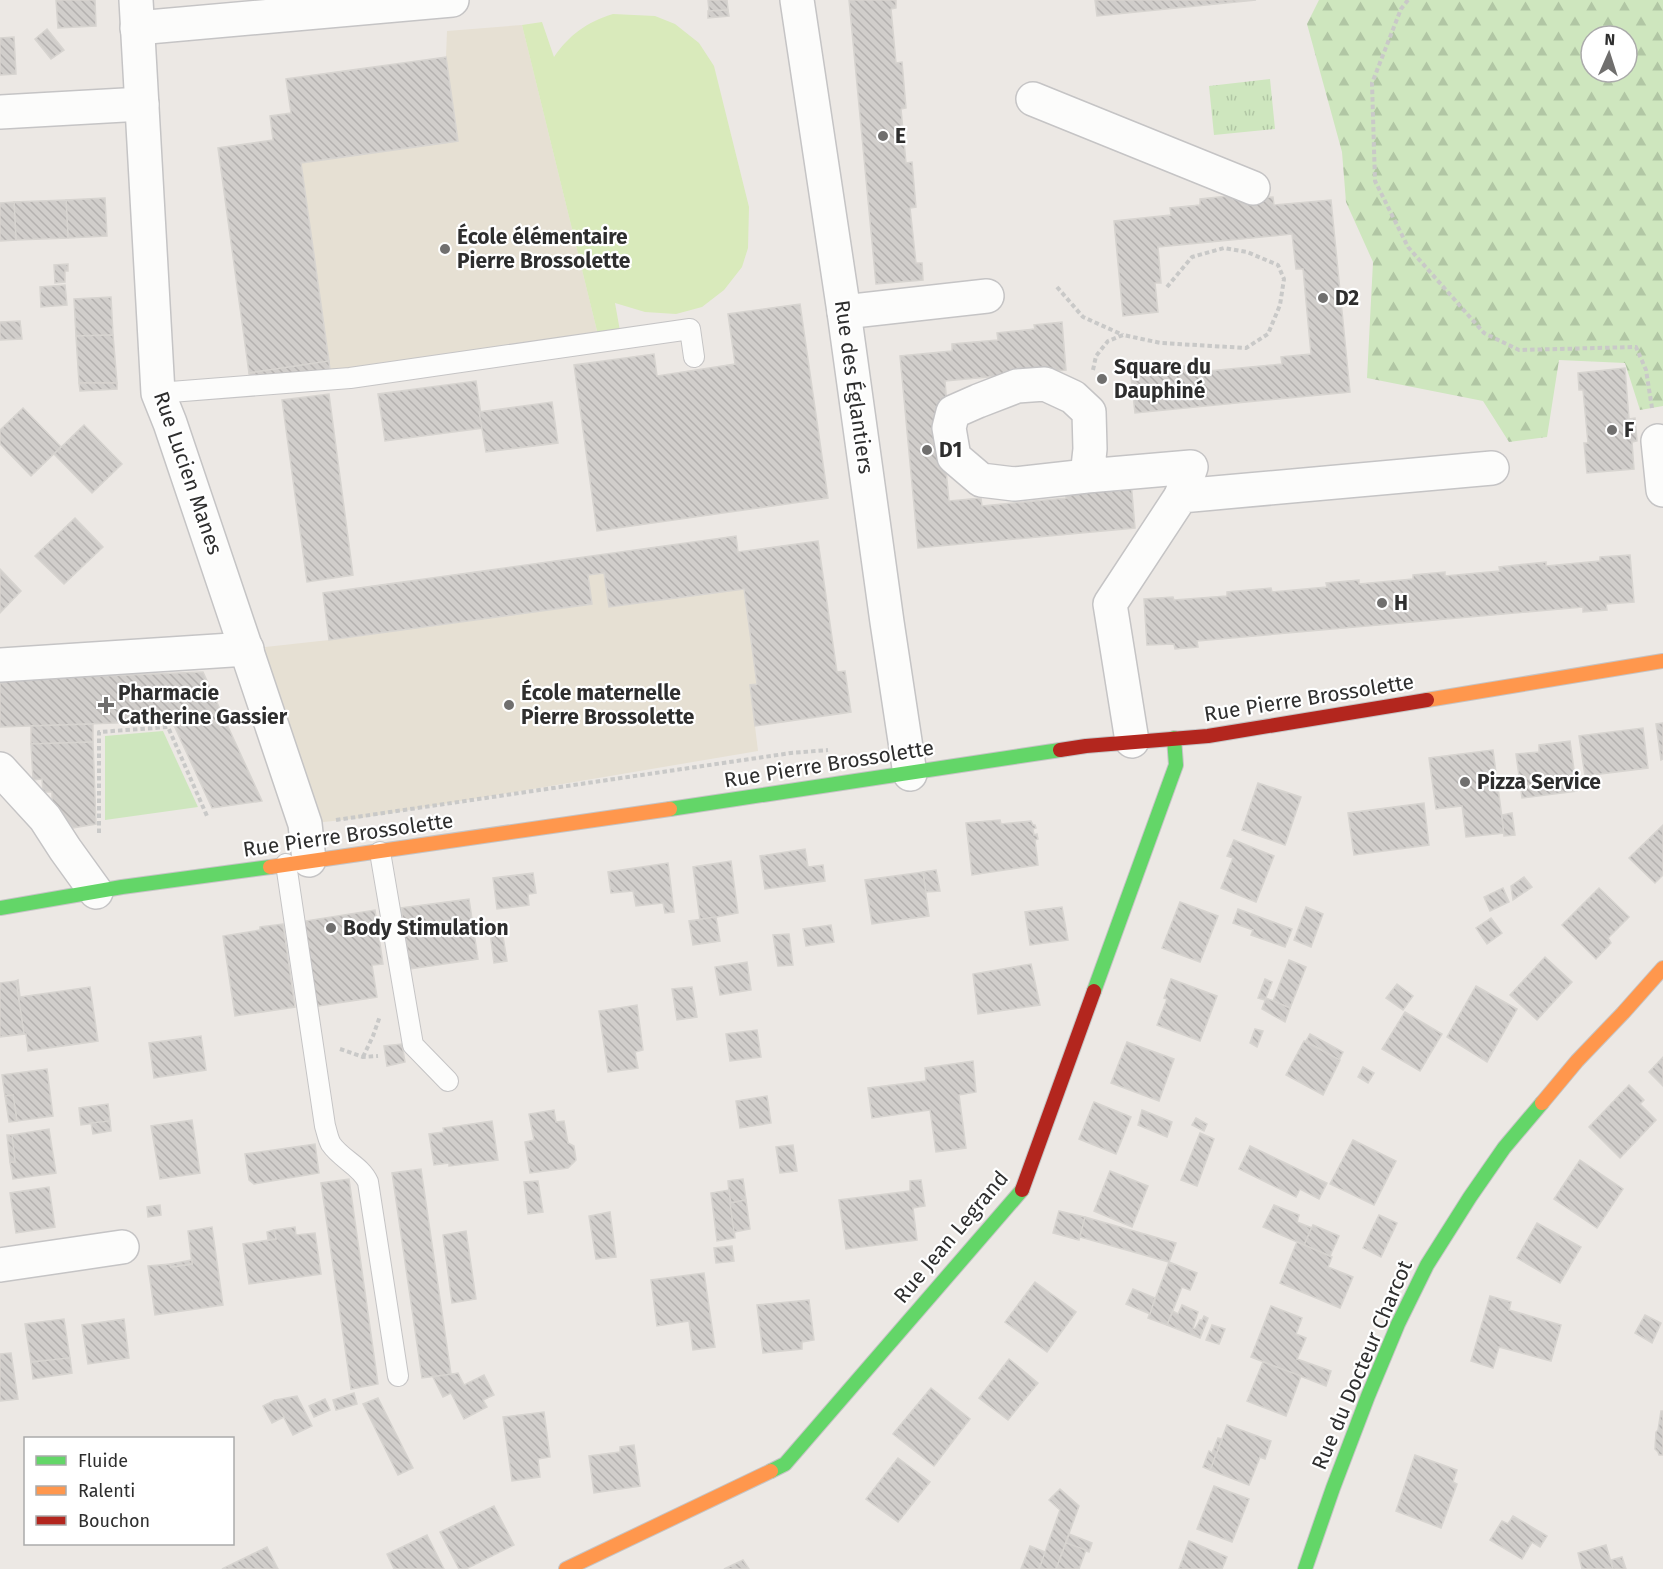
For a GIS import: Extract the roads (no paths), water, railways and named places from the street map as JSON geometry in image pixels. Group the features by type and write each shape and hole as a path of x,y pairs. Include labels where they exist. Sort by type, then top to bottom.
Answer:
{"street":[{"path":"137,14 450,0"},
{"name":"Rue des Églantiers","path":"797,0 910,774"},
{"name":"Rue Lucien Manes","path":"137,14 158,393 305,824 298,862"},
{"path":"1033,99 1253,188"},
{"path":"0,112 142,104"},
{"path":"844,312 987,296"},
{"path":"1087,476 1090,449 1089,412 1073,397 1045,384 1017,386 954,412 949,428 954,457 981,480 1014,484 1191,467 1181,496 1110,604 1132,741"},
{"path":"1658,441 1663,490"},
{"path":"1181,496 1492,468"},
{"path":"0,665 247,649"},
{"name":"Rue Pierre Brossolette","path":"0,908 122,887 380,852 1086,746 1208,736 1663,661"},
{"name":"Rue Jean Legrand","path":"566,1569 785,1464 1022,1191 1176,765 1174,738"},
{"path":"0,769 45,818 96,892"},
{"name":"Rue du Docteur Charcot","path":"1305,1569 1368,1396 1398,1324 1427,1265 1504,1148 1577,1061 1663,968"},
{"path":"0,1265 122,1247"}],"lane":[{"path":"158,393 351,378 690,329 694,357"},
{"path":"380,852 413,1045 448,1081"},
{"path":"298,862 312,1038 325,1126 331,1144 365,1175 368,1182 398,1376"}],"place":[{"name":"E","path":"883,136"},
{"name":"École élémentaire Pierre Brossolette","path":"445,249"},
{"name":"D2","path":"1323,298"},
{"name":"Square du Dauphiné","path":"1102,379"},
{"name":"F","path":"1612,430"},
{"name":"D1","path":"927,450"},
{"name":"H","path":"1382,603"},
{"name":"Pharmacie Catherine Gassier","path":"106,705"},
{"name":"École maternelle Pierre Brossolette","path":"509,705"},
{"name":"Pizza Service","path":"1465,782"},
{"name":"Body Stimulation","path":"331,928"}]}
